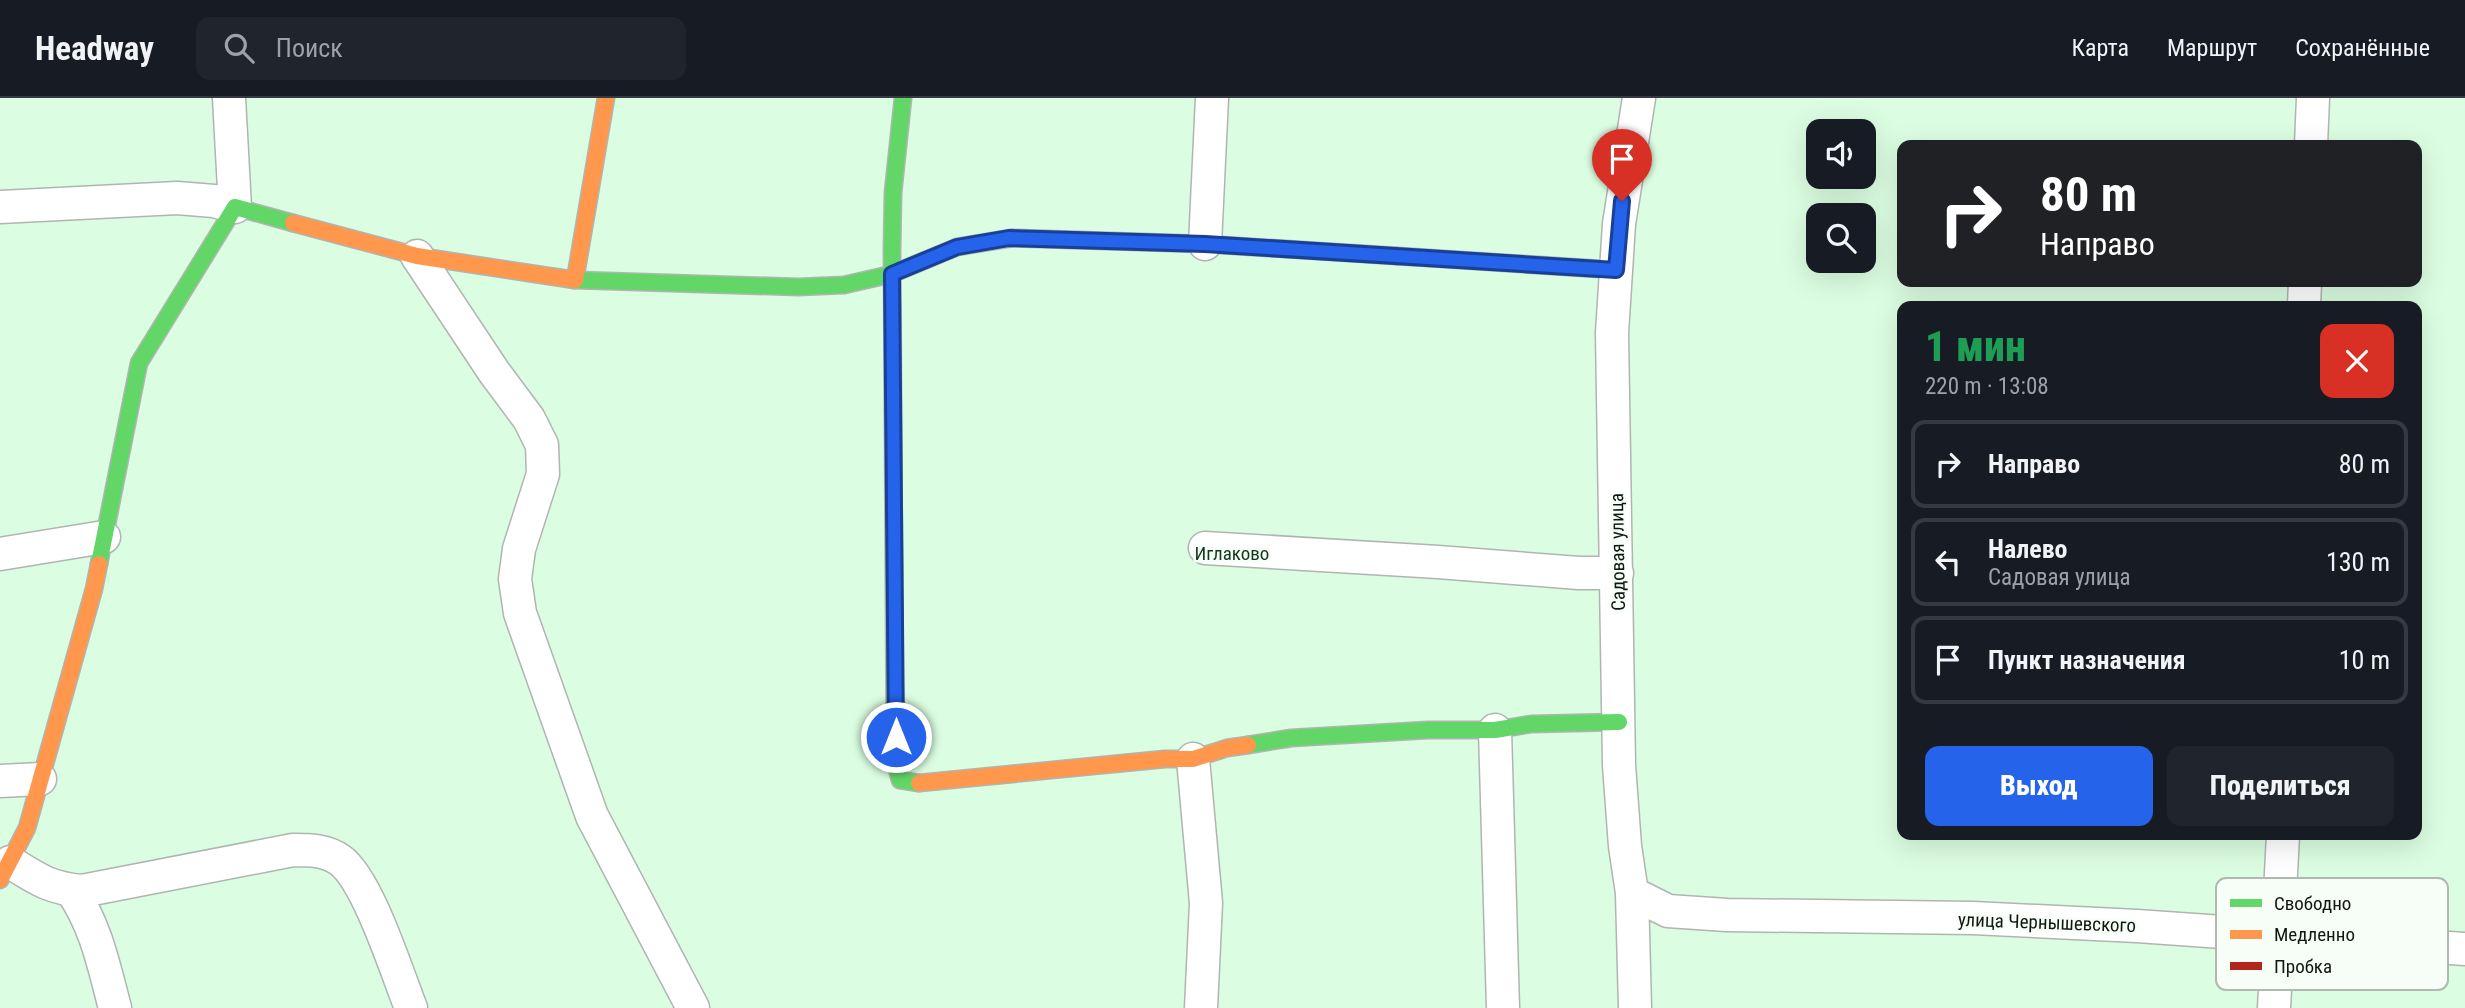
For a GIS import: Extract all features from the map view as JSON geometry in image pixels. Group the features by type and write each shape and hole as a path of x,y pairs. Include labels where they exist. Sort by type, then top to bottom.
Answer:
{"street":[{"path":"229,98 235,207 139,363 94,589 27,828 5,871 58,888 82,891 293,850 318,850 341,860 360,882 411,1008"},
{"path":"575,280 606,98"},
{"path":"903,98 893,192 892,274 895,761 900,780 917,783 1165,759 1193,759 1227,748 1291,738 1429,730 1495,730 1531,724 1619,722"},
{"path":"1205,244 1212,98"},
{"name":"Садовая улица","path":"1635,1008 1632,893 1625,846 1619,722 1612,333 1619,224 1631,132 1639,98"},
{"path":"2311,140 2313,98"},
{"path":"0,207 177,198 214,201 417,256 575,280 798,287 844,285 892,274 957,247 1009,238 1205,244 1616,270"},
{"path":"417,256 494,372 529,419 542,445 542,474 519,549 515,579 520,613 592,816 692,1008"},
{"path":"0,554 104,537"},
{"path":"1205,548 1579,573 1617,573"},
{"path":"1495,730 1503,1008"},
{"path":"1193,759 1206,902 1201,1008"},
{"path":"0,781 40,779"},
{"path":"2281,878 2283,840"},
{"path":"71,890 84,909 97,943 115,1008"},
{"name":"улица Чернышевского","path":"1632,893 1668,911 1727,915 1986,919 2216,932"},
{"path":"2274,1008 2275,990"}],"green space":[{"name":"Иглаково","path":"0,98 2465,98 2465,1008 0,1008"}],"traffic: fast":[{"path":"903,98 893,193 892,250 895,761 900,780 919,783"},
{"path":"99,564 139,363 235,207 293,223"},
{"path":"575,280 798,287 844,285 892,274 957,247 1012,238"},
{"path":"1248,745 1291,738 1428,730 1495,730 1531,724 1619,722"}],"traffic: slow":[{"path":"293,223 417,256 575,280 606,98"},
{"path":"1397,256 1616,270"},
{"path":"0,880 27,828 99,564"},
{"path":"919,783 1165,759 1193,759 1227,748 1248,745"}],"traffic: jam":[{"path":"1012,238 1205,244 1397,256"}],"route":[{"path":"896,737 892,274 957,247 1009,238 1205,244 1616,270 1622,201"}]}
